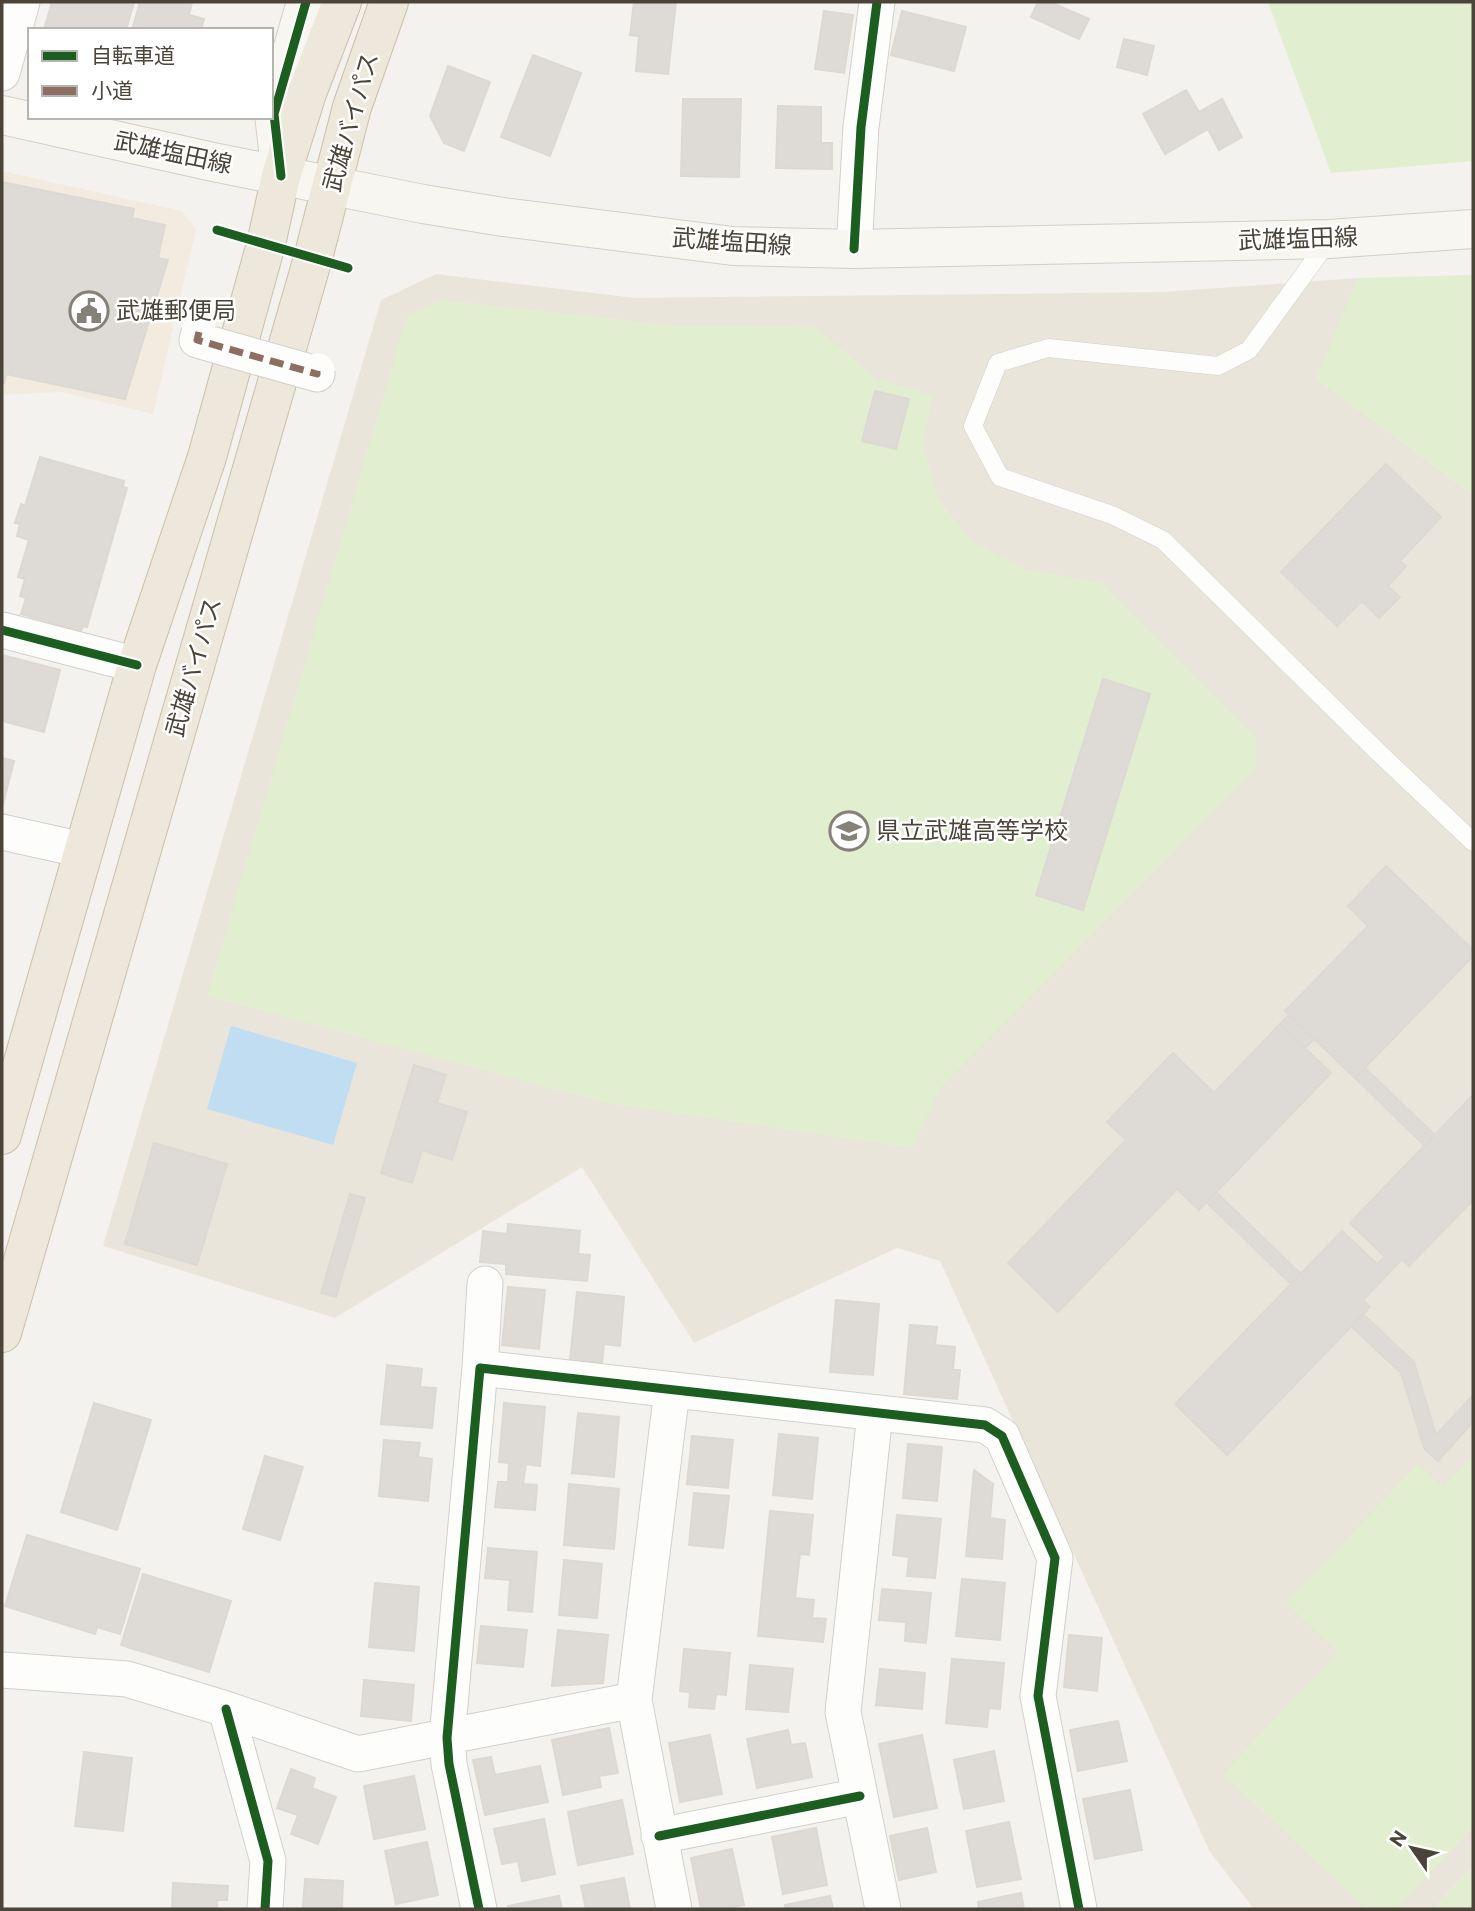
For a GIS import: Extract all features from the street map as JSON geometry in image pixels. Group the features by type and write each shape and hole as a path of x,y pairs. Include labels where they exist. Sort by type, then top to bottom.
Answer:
{"highway":[{"name":"武雄バイパス","path":"2,1135 137,665 207,457 266,244 281,176 307,93 342,2"},
{"name":"武雄バイパス","path":"2,1334 332,186 352,107 389,2"}],"main road":[{"path":"281,176 274,114 306,2"},
{"name":"武雄塩田線","path":"2,115 281,176 503,217 720,245 854,249 1329,239 1473,229"}],"street":[{"path":"2,73 22,2"},
{"path":"854,249 861,127 877,2"},
{"path":"199,332 197,340 317,374 317,371"},
{"path":"2,630 137,665"},
{"path":"2,832 83,850"},
{"path":"479,1909 449,1764 447,1738 485,1284"},
{"path":"480,1368 985,1425 1002,1436 1055,1558 1038,1696 1079,1909"},
{"path":"672,1390 634,1700 674,1909"},
{"path":"874,1413 843,1712 883,1909"},
{"path":"2,1670 127,1679 358,1754 634,1700"},
{"path":"226,1709 268,1861 265,1909"},
{"path":"659,1836 860,1796"}],"lane":[{"path":"1329,239 1249,350 1218,366 1048,348 998,363 973,426 1000,477 1112,515 1163,540 1473,842"}],"shaded area":[{"name":"武雄郵便局","path":"2,171 182,211 196,230 153,414 61,392 2,395"},
{"name":"県立武雄高等学校","path":"436,274 635,298 1162,292 1358,278 1317,379 1473,495 1473,1866 1433,1909 1254,1909 1210,1852 940,1261 897,1248 694,1343 582,1167 335,1318 103,1246 381,300"}],"green space":[{"path":"1268,2 1473,2 1473,161 1331,173"},
{"path":"1473,275 1473,495 1316,379 1358,278"},
{"path":"442,300 668,325 816,327 876,379 932,395 923,445 938,499 972,541 1024,569 1101,583 1256,738 1256,769 941,1087 912,1148 606,1103 207,996 407,316"},
{"path":"1473,1456 1473,1827 1396,1909 1366,1909 1223,1774 1338,1652 1286,1603 1418,1464 1443,1487"},
{"path":"1473,1866 1473,1909 1433,1909"}],"water":[{"path":"231,1026 357,1063 333,1145 207,1109"}],"building":[{"path":"52,2 134,2 127,28 45,28"},
{"path":"140,2 192,2 189,15 204,19 202,28 133,28"},
{"path":"634,2 676,2 668,74 636,71 639,36 630,35"},
{"path":"1038,2 1050,2 1089,19 1079,39 1031,17"},
{"path":"824,11 853,15 844,73 815,69"},
{"path":"902,11 966,27 954,71 891,55"},
{"path":"1124,39 1154,46 1147,75 1117,67"},
{"path":"533,55 581,73 550,156 501,137"},
{"path":"448,66 490,82 464,151 444,143 430,116"},
{"path":"1186,90 1199,112 1222,99 1242,137 1219,150 1208,129 1165,154 1143,114"},
{"path":"683,99 741,99 739,177 681,176"},
{"path":"778,106 821,107 821,143 832,143 832,169 776,168"},
{"name":"武雄郵便局","path":"2,182 134,209 132,218 165,225 158,258 168,260 125,399 6,374 2,383"},
{"path":"875,391 909,399 896,449 862,441"},
{"path":"40,457 124,481 123,487 127,488 87,627 83,626 81,631 21,614 26,598 20,596 25,579 18,577 29,540 17,536 20,524 15,523 21,504 25,506"},
{"path":"1386,464 1441,517 1400,561 1406,566 1388,586 1400,597 1379,618 1362,601 1337,626 1281,572"},
{"path":"2,655 60,670 44,732 2,721"},
{"path":"1103,679 1150,694 1083,910 1036,895"},
{"path":"2,758 14,761 2,808"},
{"path":"1386,866 1473,950 1473,956 1355,1078 1285,1011 1368,926 1348,906"},
{"path":"1289,1015 1314,1039 1305,1048 1280,1024"},
{"path":"1280,1024 1331,1073 1199,1210 1177,1189 1058,1312 1008,1263 1126,1140 1107,1122 1173,1053 1214,1093"},
{"path":"414,1065 446,1075 437,1103 467,1112 452,1160 422,1150 412,1183 381,1173"},
{"path":"1365,1068 1435,1135 1425,1146 1355,1078"},
{"path":"1473,1095 1473,1200 1409,1266 1402,1259 1363,1300 1370,1307 1227,1455 1175,1404 1342,1231 1377,1264 1385,1257 1350,1223"},
{"path":"154,1143 227,1164 197,1265 125,1244"},
{"path":"1216,1192 1301,1274 1291,1284 1206,1202"},
{"path":"350,1194 365,1198 336,1297 321,1293"},
{"path":"508,1224 580,1231 578,1254 590,1255 587,1281 506,1274 506,1264 480,1262 483,1231 507,1234"},
{"path":"508,1287 545,1290 539,1349 502,1345"},
{"path":"577,1292 624,1297 620,1346 604,1344 602,1363 570,1360"},
{"path":"836,1300 879,1304 873,1375 830,1372"},
{"path":"1363,1314 1414,1362 1436,1435 1473,1395 1473,1422 1438,1461 1424,1448 1401,1373 1351,1326"},
{"path":"910,1325 937,1327 935,1345 955,1347 953,1370 960,1370 957,1399 904,1394"},
{"path":"387,1365 422,1369 420,1387 436,1388 432,1428 381,1424"},
{"path":"94,1403 151,1420 117,1530 61,1512"},
{"path":"504,1403 545,1407 540,1466 526,1464 523,1484 537,1485 535,1510 495,1507 498,1482 508,1482 509,1463 499,1462"},
{"path":"578,1413 619,1417 614,1477 572,1473"},
{"path":"779,1434 818,1438 812,1499 773,1495"},
{"path":"692,1436 733,1440 728,1488 687,1484"},
{"path":"384,1440 420,1443 418,1457 432,1459 428,1501 379,1496"},
{"path":"908,1444 942,1447 937,1501 903,1498"},
{"path":"265,1456 303,1467 280,1540 243,1529"},
{"path":"974,1470 993,1484 990,1518 1005,1520 1002,1559 966,1556"},
{"path":"569,1484 619,1489 614,1549 564,1545"},
{"path":"694,1493 729,1496 723,1548 689,1545"},
{"path":"770,1511 813,1515 809,1555 800,1554 795,1598 814,1600 812,1618 826,1619 823,1642 758,1636"},
{"path":"897,1515 941,1519 935,1578 907,1576 909,1557 893,1555"},
{"path":"27,1535 140,1569 120,1634 97,1627 95,1634 5,1606"},
{"path":"488,1548 537,1552 532,1612 508,1610 510,1580 485,1578"},
{"path":"564,1560 602,1564 597,1618 559,1615"},
{"path":"143,1574 231,1601 209,1672 121,1645"},
{"path":"962,1579 1005,1583 1000,1640 956,1636"},
{"path":"375,1583 419,1587 414,1651 369,1647"},
{"path":"882,1589 931,1593 926,1643 905,1641 906,1622 879,1620"},
{"path":"481,1626 527,1630 523,1667 477,1663"},
{"path":"558,1630 608,1635 603,1683 552,1686"},
{"path":"1069,1635 1102,1638 1097,1691 1064,1687"},
{"path":"684,1649 730,1653 726,1695 716,1694 714,1709 689,1707 690,1692 680,1691"},
{"path":"952,1659 1004,1663 1000,1709 989,1708 987,1727 946,1723"},
{"path":"750,1665 793,1669 788,1712 746,1709"},
{"path":"880,1669 925,1673 922,1709 876,1705"},
{"path":"364,1680 414,1685 411,1721 361,1716"},
{"path":"1118,1721 1127,1761 1078,1771 1070,1730"},
{"path":"609,1728 618,1773 599,1776 601,1787 563,1795 552,1740"},
{"path":"788,1730 791,1745 805,1743 812,1777 757,1788 747,1739"},
{"path":"710,1735 722,1794 680,1802 669,1743"},
{"path":"922,1735 937,1808 894,1817 879,1744"},
{"path":"994,1751 1004,1801 964,1809 954,1760"},
{"path":"84,1752 132,1758 123,1831 75,1826"},
{"path":"491,1757 495,1775 540,1766 548,1802 485,1815 473,1760"},
{"path":"291,1769 315,1778 312,1788 336,1797 318,1844 291,1834 298,1815 277,1808"},
{"path":"414,1776 425,1829 374,1839 364,1786"},
{"path":"1130,1790 1142,1850 1095,1859 1083,1799"},
{"path":"622,1800 633,1854 578,1865 568,1812"},
{"path":"544,1819 555,1874 522,1881 518,1861 502,1864 494,1829"},
{"path":"1009,1822 1021,1879 977,1887 966,1831"},
{"path":"816,1828 827,1885 783,1894 772,1837"},
{"path":"927,1828 936,1872 899,1880 890,1836"},
{"path":"427,1842 438,1895 396,1904 385,1851"},
{"path":"732,1849 744,1905 701,1909 691,1858"},
{"path":"624,1878 630,1909 586,1909 581,1886"},
{"path":"305,1879 343,1881 342,1909 303,1909"},
{"path":"173,1883 228,1886 227,1900 217,1900 217,1909 172,1909"},
{"path":"1021,1893 1024,1909 979,1909 978,1902"},
{"path":"559,1896 562,1909 508,1909 508,1906"},
{"path":"830,1896 833,1909 786,1909 785,1905"}],"marked path":[{"path":"199,332 197,340 317,374 317,371"}],"cycle path":[{"path":"281,176 274,114 306,2"},
{"path":"854,249 861,127 877,2"},
{"path":"217,230 348,268"},
{"path":"2,630 137,665"},
{"path":"479,1909 449,1764 447,1738 480,1368 985,1425 1002,1436 1055,1558 1038,1696 1079,1909"},
{"path":"226,1709 268,1861 265,1909"},
{"path":"659,1836 860,1796"}],"place":[{"name":"武雄郵便局","path":"89,311"},
{"name":"県立武雄高等学校","path":"849,831"}]}
